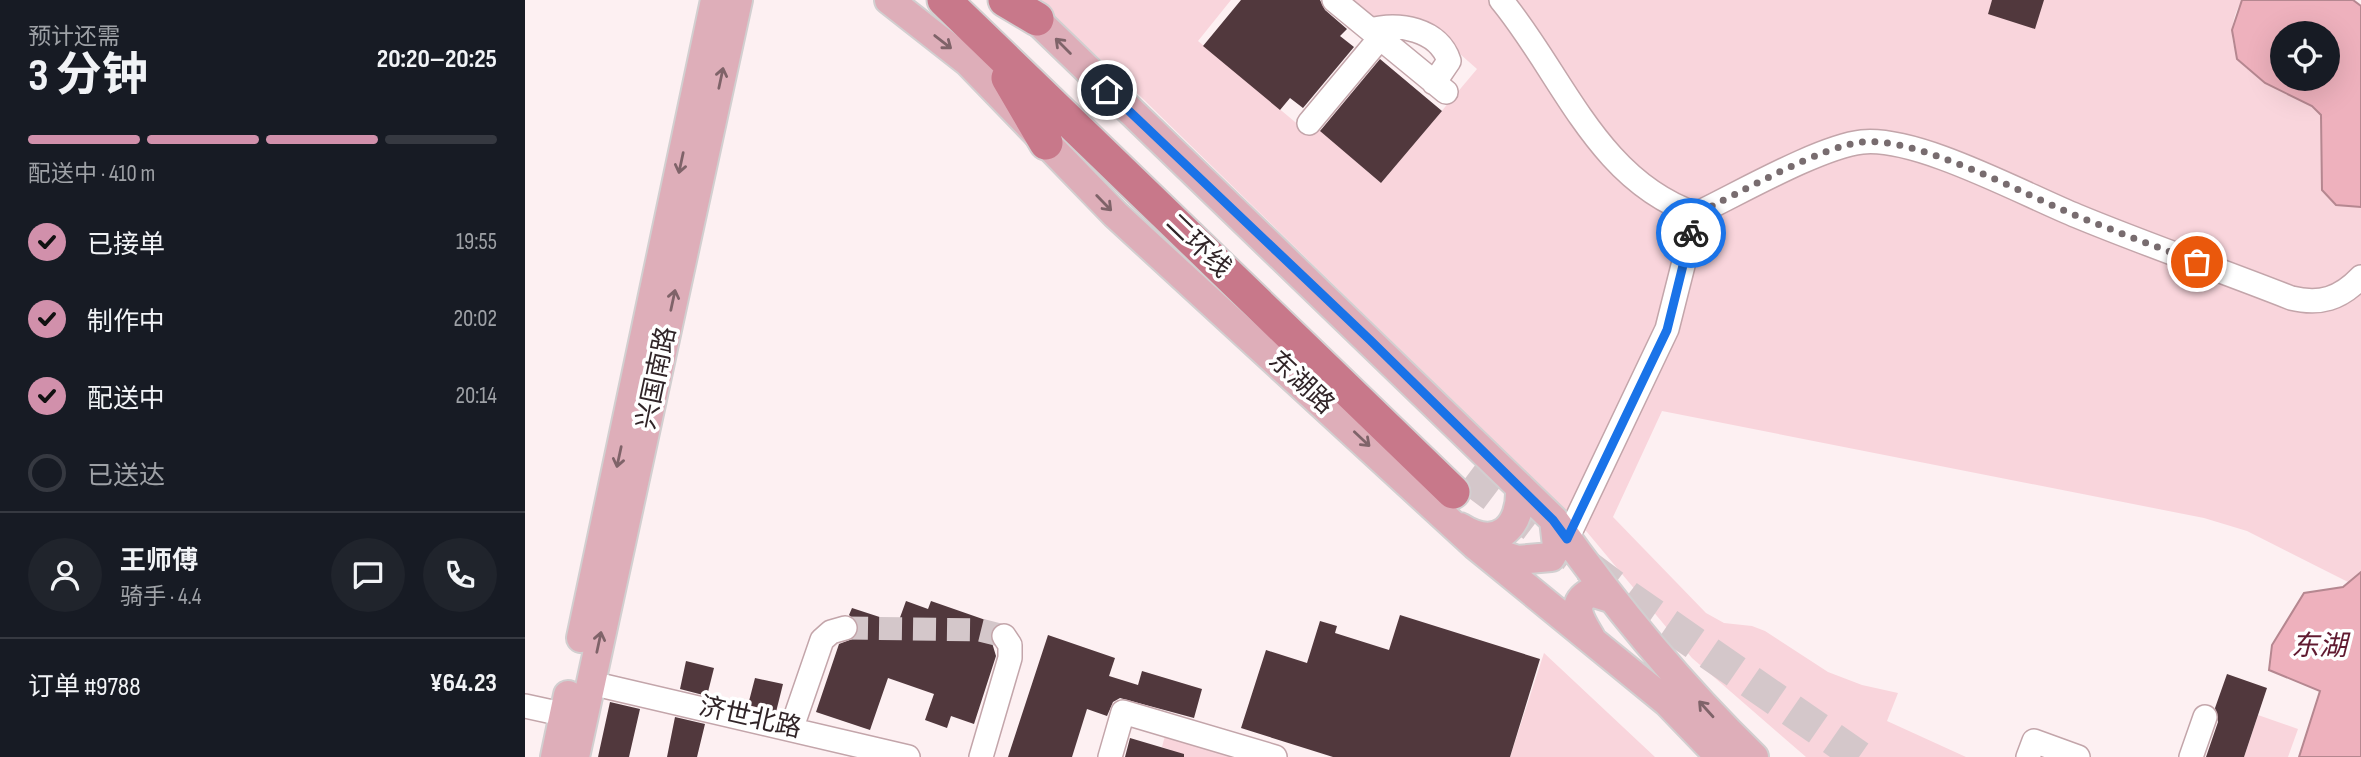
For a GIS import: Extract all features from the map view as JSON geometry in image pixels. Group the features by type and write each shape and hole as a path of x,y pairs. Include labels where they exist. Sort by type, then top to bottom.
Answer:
{"highway":[{"path":"1005,0 1026,10"},
{"path":"960,4 1020,94 1046,143"},
{"name":"二环线","path":"960,4 1039,65 1454,494"}],"main road":[{"name":"兴国南路","path":"575,757 573,717 715,0"},
{"name":"兴国南路","path":"555,757 591,683 738,0"},
{"name":"东湖路","path":"890,0 968,62 1115,214 1454,494 1475,545 1667,702 1720,757"},
{"path":"1026,10 1520,487 1563,543 1711,715 1754,757"},
{"path":"1454,494 1477,537 1496,536 1511,528 1519,513 1520,487"},
{"path":"1475,545 1517,560 1563,543"},
{"path":"1563,543 1552,585 1564,619"},
{"path":"1596,646 1577,614 1578,605 1582,596 1591,592 1610,598"}],"street":[{"path":"1309,123 1375,34 1389,25 1402,26 1434,41 1449,61 1440,88 1375,34 1334,0"},
{"path":"1501,0 1609,157 1659,198 1696,214 1823,154 1861,142 1880,142 1921,150 2080,217 2291,298 2310,302 2325,300 2344,292 2361,278"},
{"path":"1563,543 1667,330 1696,214"},
{"path":"792,727 822,640 831,632 845,628"},
{"path":"981,757 1010,658 1010,645 1004,636"},
{"name":"济世北路","path":"591,683 792,727 908,757"},
{"path":"525,706 573,717"},
{"path":"1110,757 1123,712 1275,757"},
{"path":"2191,757 2205,717"},
{"path":"2028,757 2034,741 2078,757"}],"shaded area":[{"path":"1036,0 1231,0 1198,41 1307,132 1314,125 1381,183 1477,69 1443,39 1390,18 1371,17 1350,0 2242,0 2232,32 2234,46 2240,58 2260,79 2270,85 2270,91 2282,91 2318,111 2324,131 2322,191 2336,205 2361,207 2361,572 2350,583 2247,531 2204,518 1662,411 1613,517 1706,613 1724,623 1752,626 1765,631 1828,672 1862,685 1898,693 1887,721 1966,757 1806,757 1692,658 1587,532 1141,97"},
{"path":"1544,653 1655,757 1510,757"},
{"path":"2258,715 2298,729 2288,757 2244,757"},
{"path":"1166,732 1250,757 1169,757 1171,750 1162,747"}],"water":[{"path":"2242,0 2353,0 2361,6 2361,207 2336,205 2322,190 2321,115 2312,106 2281,91 2340,91 2340,21 2270,21 2270,85 2237,59 2232,30"},
{"name":"东湖","path":"2361,572 2361,757 2299,757 2320,691 2269,670 2272,645 2304,593 2343,587"}],"building":[{"path":"1241,0 1320,0 1325,10 1347,29 1340,36 1354,47 1303,108 1290,98 1280,110 1203,46"},
{"path":"1992,0 2044,0 2035,29 1988,14"},
{"path":"1380,59 1442,111 1381,183 1320,131"},
{"path":"906,601 928,609 931,601 997,624 990,636 996,656 974,724 951,716 947,728 925,720 934,694 888,678 870,730 816,712 839,644 855,638 858,632 858,624 849,615 852,608 898,623"},
{"path":"1400,615 1540,659 1510,757 1333,757 1241,728 1266,650 1307,663 1320,621 1337,626 1335,633 1389,650"},
{"path":"1048,635 1115,658 1109,676 1138,685 1142,671 1202,689 1194,718 1120,698 1113,702 1107,716 1087,709 1072,757 1008,757"},
{"path":"686,661 714,668 707,696 680,689"},
{"path":"2227,674 2267,688 2244,757 2206,757 2218,722 2215,708"},
{"path":"755,678 783,684 776,712 748,705"},
{"path":"610,702 640,709 629,757 598,757"},
{"path":"675,717 705,724 697,757 667,757"},
{"path":"1130,738 1184,754 1184,757 1125,757"}],"tunnel":[{"path":"1467,476 1628,597 1859,757"},
{"path":"845,628 980,630 1004,636"}],"way so far":[{"path":"1691,233 1696,214 1823,154 1861,142 1880,142 1921,150 2080,217 2197,262"}],"route":[{"path":"1107,90 1370,340 1553,520 1567,539 1667,330 1691,233"}]}
